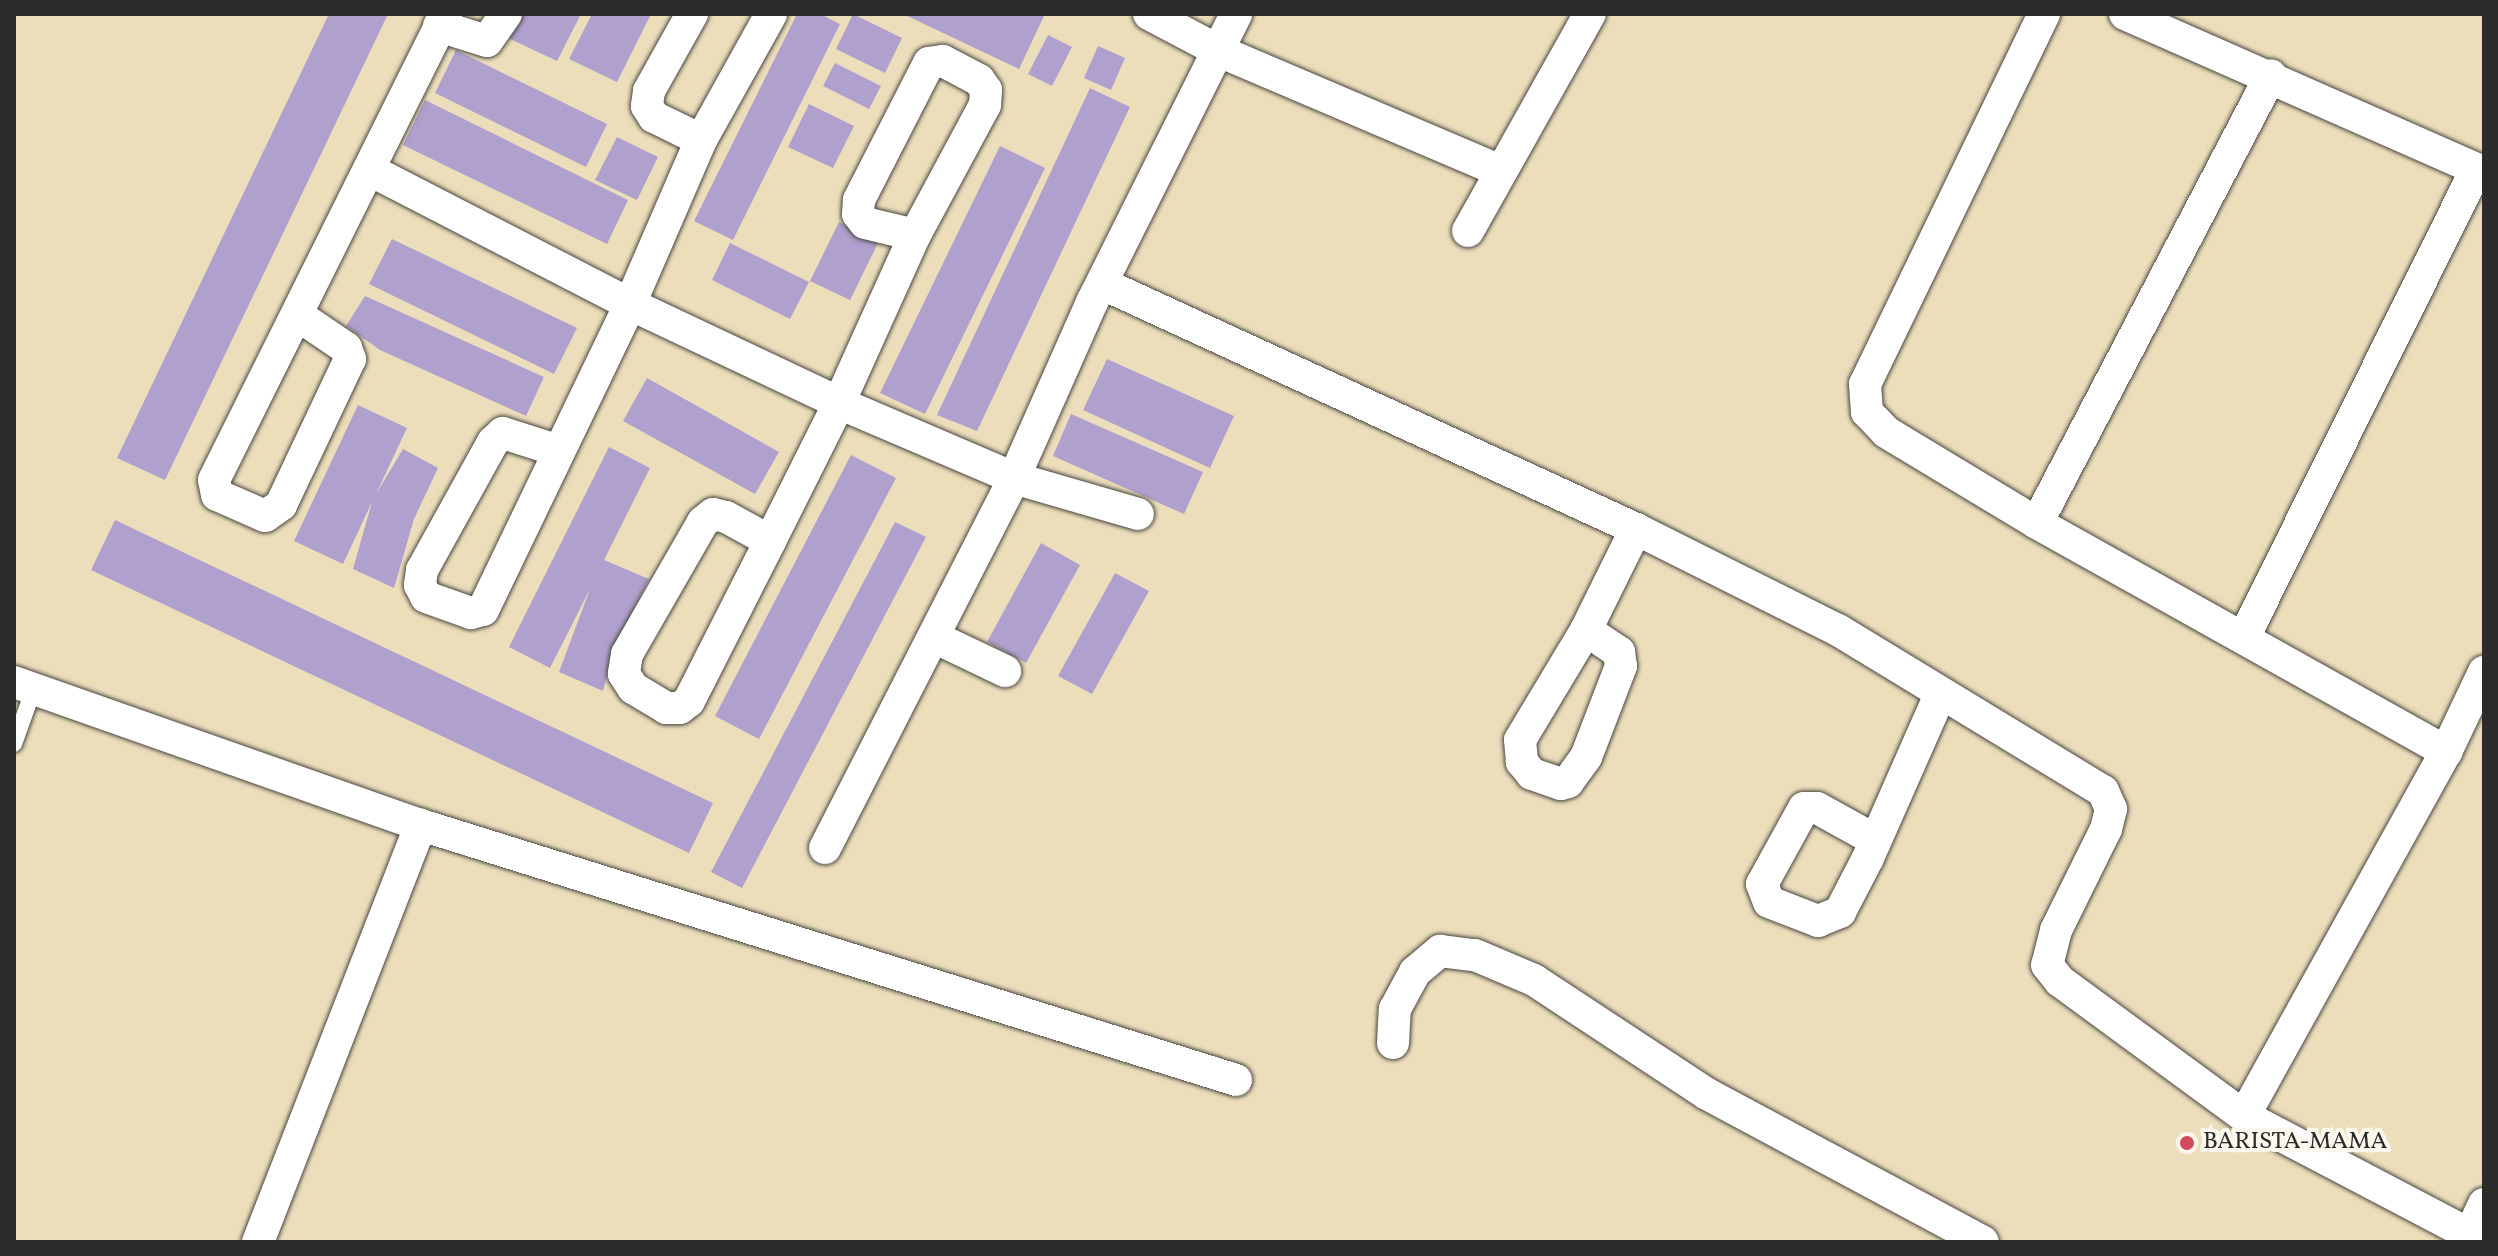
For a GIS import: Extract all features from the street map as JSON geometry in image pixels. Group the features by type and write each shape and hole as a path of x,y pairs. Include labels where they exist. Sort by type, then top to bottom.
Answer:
{"street":[{"path":"299,316 346,348 348,373 281,505 265,516 217,495 214,480 299,316 442,20 487,41 506,14"},
{"path":"692,14 649,91 647,106 654,117 701,140"},
{"path":"556,450 503,433 493,442 422,570 420,585 426,597 471,613 483,610 556,450 630,304 701,140 771,14"},
{"path":"1149,14 1219,51 1501,171"},
{"path":"825,848 1014,478 1103,284 1236,14"},
{"path":"1468,231 1590,14"},
{"path":"2044,14 1865,384 1867,412 1886,432 2037,523 2245,635 2446,752"},
{"path":"2125,14 2271,75 2480,171 2245,635"},
{"path":"770,541 726,517 713,514 703,522 627,654 624,674 633,688 666,708 680,708 689,701 770,541 839,403 915,235 985,105 986,90 979,80 943,61 929,63 859,200 858,214 865,223 915,235"},
{"path":"2037,523 2271,75"},
{"path":"370,170 630,304 839,403 1014,478 1138,514"},
{"path":"1103,284 1636,529 1838,630 1940,695 2103,791 2111,809 2106,829 2056,930 2047,965 2060,981 2244,1116 2477,1238 2484,1204"},
{"path":"1586,630 1636,529"},
{"path":"934,637 1005,671"},
{"path":"2244,1116 2280,1043 2446,752 2484,672"},
{"path":"24,685 421,825 1236,1080"},
{"path":"1875,840 1940,695"},
{"path":"258,1242 421,825"},
{"path":"1393,1043 1395,1009 1415,972 1440,951 1475,955 1534,980 1707,1094 1983,1242"}],"lane":[{"path":"14,744 24,685"}],"building":[{"path":"329,14 388,14 165,480 117,458"},
{"path":"520,14 581,14 557,61 508,38"},
{"path":"592,14 651,14 617,82 569,59"},
{"path":"797,14 820,14 840,24 733,240 694,221"},
{"path":"853,14 902,38 885,73 836,49"},
{"path":"903,14 1045,14 1019,69"},
{"path":"1048,35 1072,47 1052,86 1028,74"},
{"path":"1098,46 1125,58 1111,90 1084,78"},
{"path":"456,50 607,124 586,167 435,93"},
{"path":"835,63 881,86 869,109 823,86"},
{"path":"1090,88 1130,107 977,431 937,415"},
{"path":"425,100 628,200 607,244 403,145"},
{"path":"809,104 854,126 833,168 788,147"},
{"path":"617,137 658,157 637,200 595,180"},
{"path":"1000,146 1045,168 925,414 880,393"},
{"path":"839,222 879,241 850,300 810,281"},
{"path":"392,239 577,328 554,374 369,284"},
{"path":"730,243 809,282 790,319 712,280"},
{"path":"365,296 544,377 526,416 380,350 346,326"},
{"path":"1107,359 1234,416 1210,468 1083,410"},
{"path":"647,378 779,452 755,494 623,421"},
{"path":"358,405 407,428 376,494 403,449 438,468 414,519 394,588 353,569 372,502 343,564 294,541"},
{"path":"1071,414 1203,472 1184,514 1053,456"},
{"path":"609,447 650,468 604,560 649,579 614,648 603,691 559,672 590,589 550,668 509,647"},
{"path":"851,455 896,478 759,739 715,716"},
{"path":"115,520 713,803 689,853 91,570"},
{"path":"895,522 926,537 742,888 711,872"},
{"path":"1041,543 1080,565 1026,663 987,642"},
{"path":"1115,573 1149,591 1092,694 1058,676"}],"place":[{"name":"BARISTA-MAMA","path":"2187,1143"}]}
